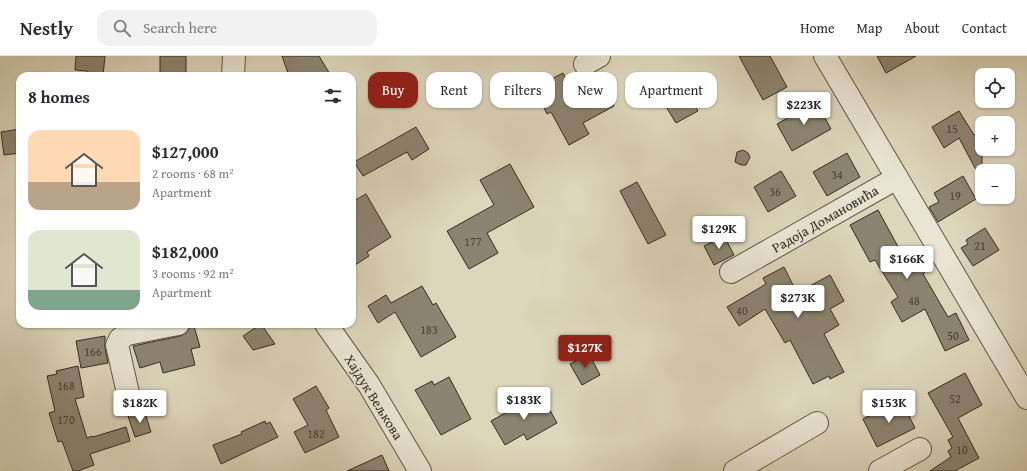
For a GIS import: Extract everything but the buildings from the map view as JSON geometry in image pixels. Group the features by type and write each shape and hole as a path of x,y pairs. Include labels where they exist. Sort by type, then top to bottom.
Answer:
{"street":[{"path":"233,72 234,56"},
{"path":"825,56 1027,398"},
{"name":"Радоја Домановића","path":"731,272 897,178"},
{"path":"128,393 116,345 120,339 127,334 158,328"},
{"name":"Хајдук Вељкова","path":"329,328 369,385 420,471"},
{"path":"735,471 817,423"},
{"path":"880,471 920,449"}]}
